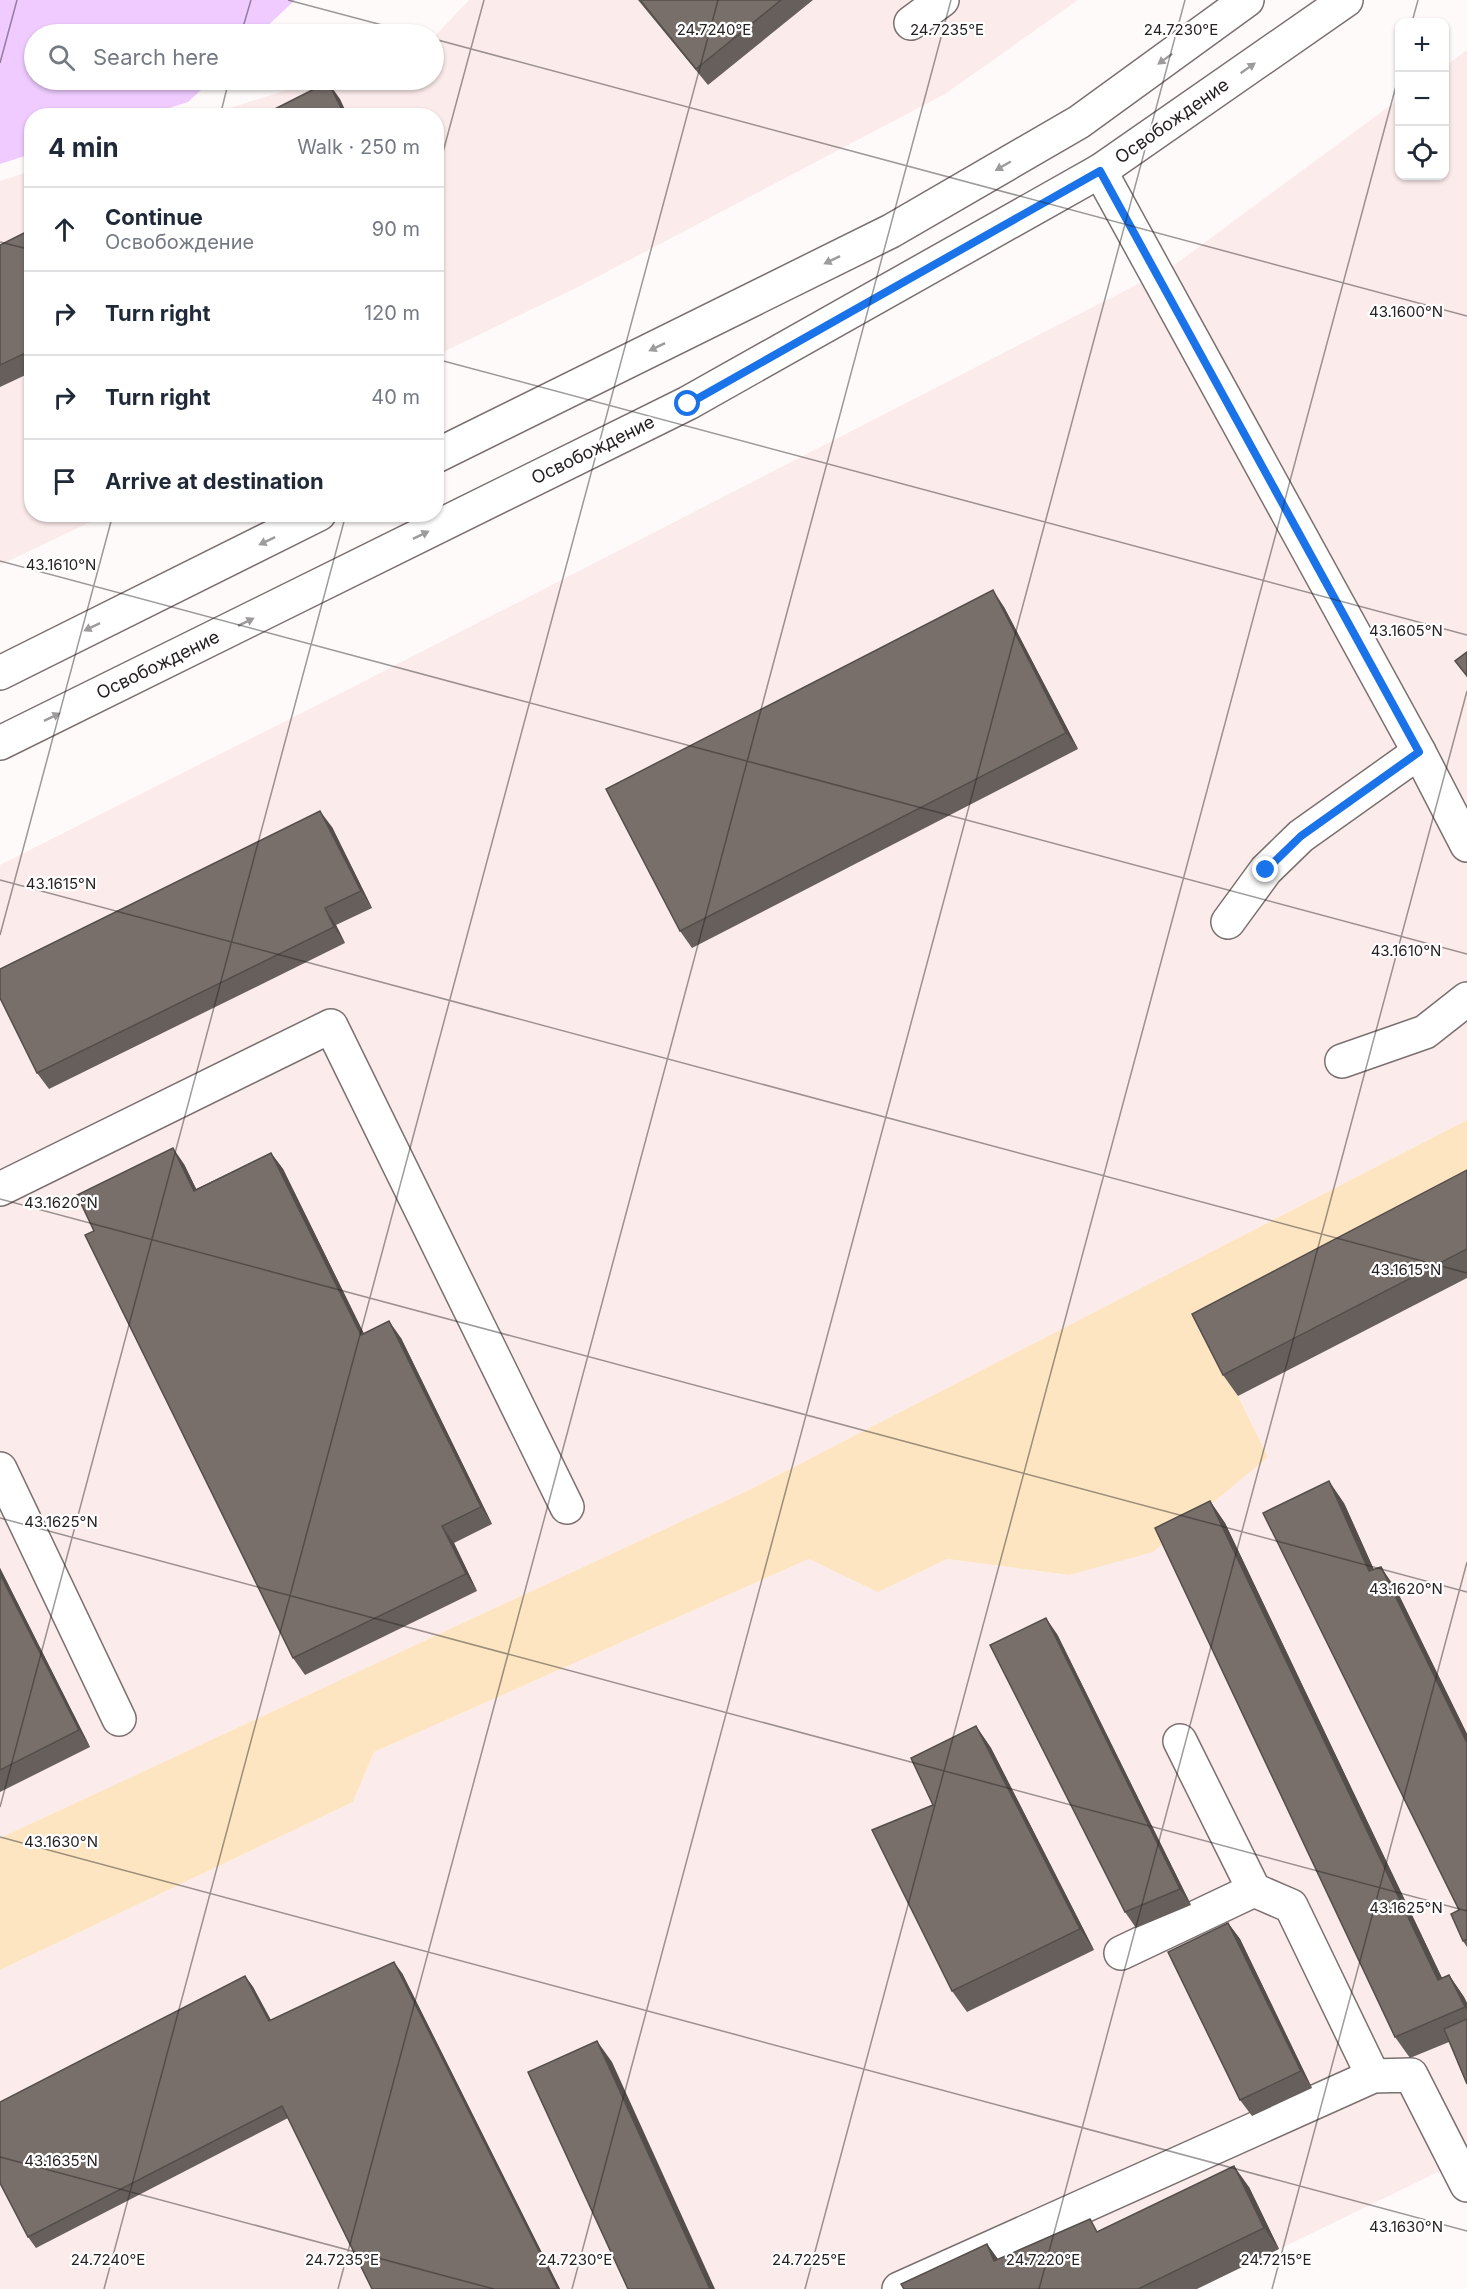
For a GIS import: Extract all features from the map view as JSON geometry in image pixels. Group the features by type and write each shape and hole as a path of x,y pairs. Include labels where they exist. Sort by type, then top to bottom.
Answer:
{"street":[{"path":"911,23 942,0"},
{"path":"444,452 891,231 1079,122 1247,0"},
{"name":"Освобождение","path":"0,743 688,404 1100,171 1346,0"},
{"path":"1100,171 1419,752 1467,845"},
{"path":"0,673 303,522"},
{"path":"1228,922 1266,870 1301,836 1419,752"},
{"path":"1342,1061 1425,1032 1467,999"},
{"path":"0,1189 331,1026 567,1507"},
{"path":"0,1469 119,1719"},
{"path":"1180,1742 1254,1890 1291,1906 1373,2076"},
{"path":"1121,1953 1254,1890"},
{"path":"899,2289 1373,2076 1412,2075 1467,2185"}],"shaded area":[{"path":"0,0 295,0 270,24 24,24 24,90 201,90 188,102 169,108 24,108 24,156 0,164"},
{"path":"469,0 1078,0 945,94 580,286 444,352 444,108 230,108 287,90 444,90 444,26"},
{"path":"1467,50 1467,1120 751,1489 0,1838 0,865 351,688 1173,266 1395,102 1395,180 1449,180 1449,63"},
{"path":"24,173 24,522 90,522 0,565 0,181"},
{"path":"1467,1120 1467,1199 1208,1335 1268,1457 1153,1552 1069,1575 947,1559 878,1592 809,1559 374,1752 353,1802 0,1970 0,1838 751,1489"},
{"path":"1467,1278 1467,2158 1197,2289 0,2289 0,1970 353,1802 374,1752 809,1559 878,1591 947,1559 1069,1575 1268,1457 1238,1396"}],"building":[{"path":"640,0 781,0 696,69"},
{"path":"312,90 332,90 341,108 277,108"},
{"path":"24,233 24,354 0,365 0,245"},
{"path":"993,590 1066,733 680,931 606,789"},
{"path":"1467,652 1467,676 1455,661"},
{"path":"320,811 361,891 325,908 334,927 37,1073 0,998 0,969"},
{"path":"173,1148 194,1191 271,1153 361,1335 389,1321 481,1507 442,1526 466,1574 293,1658 85,1235 94,1231 77,1195"},
{"path":"1467,1170 1467,1249 1223,1375 1192,1314"},
{"path":"1329,1481 1369,1571 1381,1567 1467,1743 1467,1939 1463,1941 1451,1914 1459,1910 1263,1513"},
{"path":"1210,1501 1438,1980 1449,1975 1465,2007 1395,2037 1155,1528"},
{"path":"0,1574 79,1730 0,1770"},
{"path":"1046,1618 1180,1889 1125,1912 990,1645"},
{"path":"976,1726 1080,1929 952,1991 872,1830 933,1805 911,1758"},
{"path":"1228,1923 1301,2071 1240,2100 1168,1952"},
{"path":"394,1962 558,2289 372,2289 282,2106 28,2237 0,2183 0,2102 245,1976 269,2021"},
{"path":"1467,2019 1467,2084 1444,2029"},
{"path":"597,2041 710,2289 628,2289 528,2072"},
{"path":"1234,2166 1264,2228 1138,2289 904,2289 901,2284 987,2244 994,2261 1090,2219 1097,2232"}],"route":[{"path":"688,404 1100,171 1419,752 1301,836 1266,870"}]}
